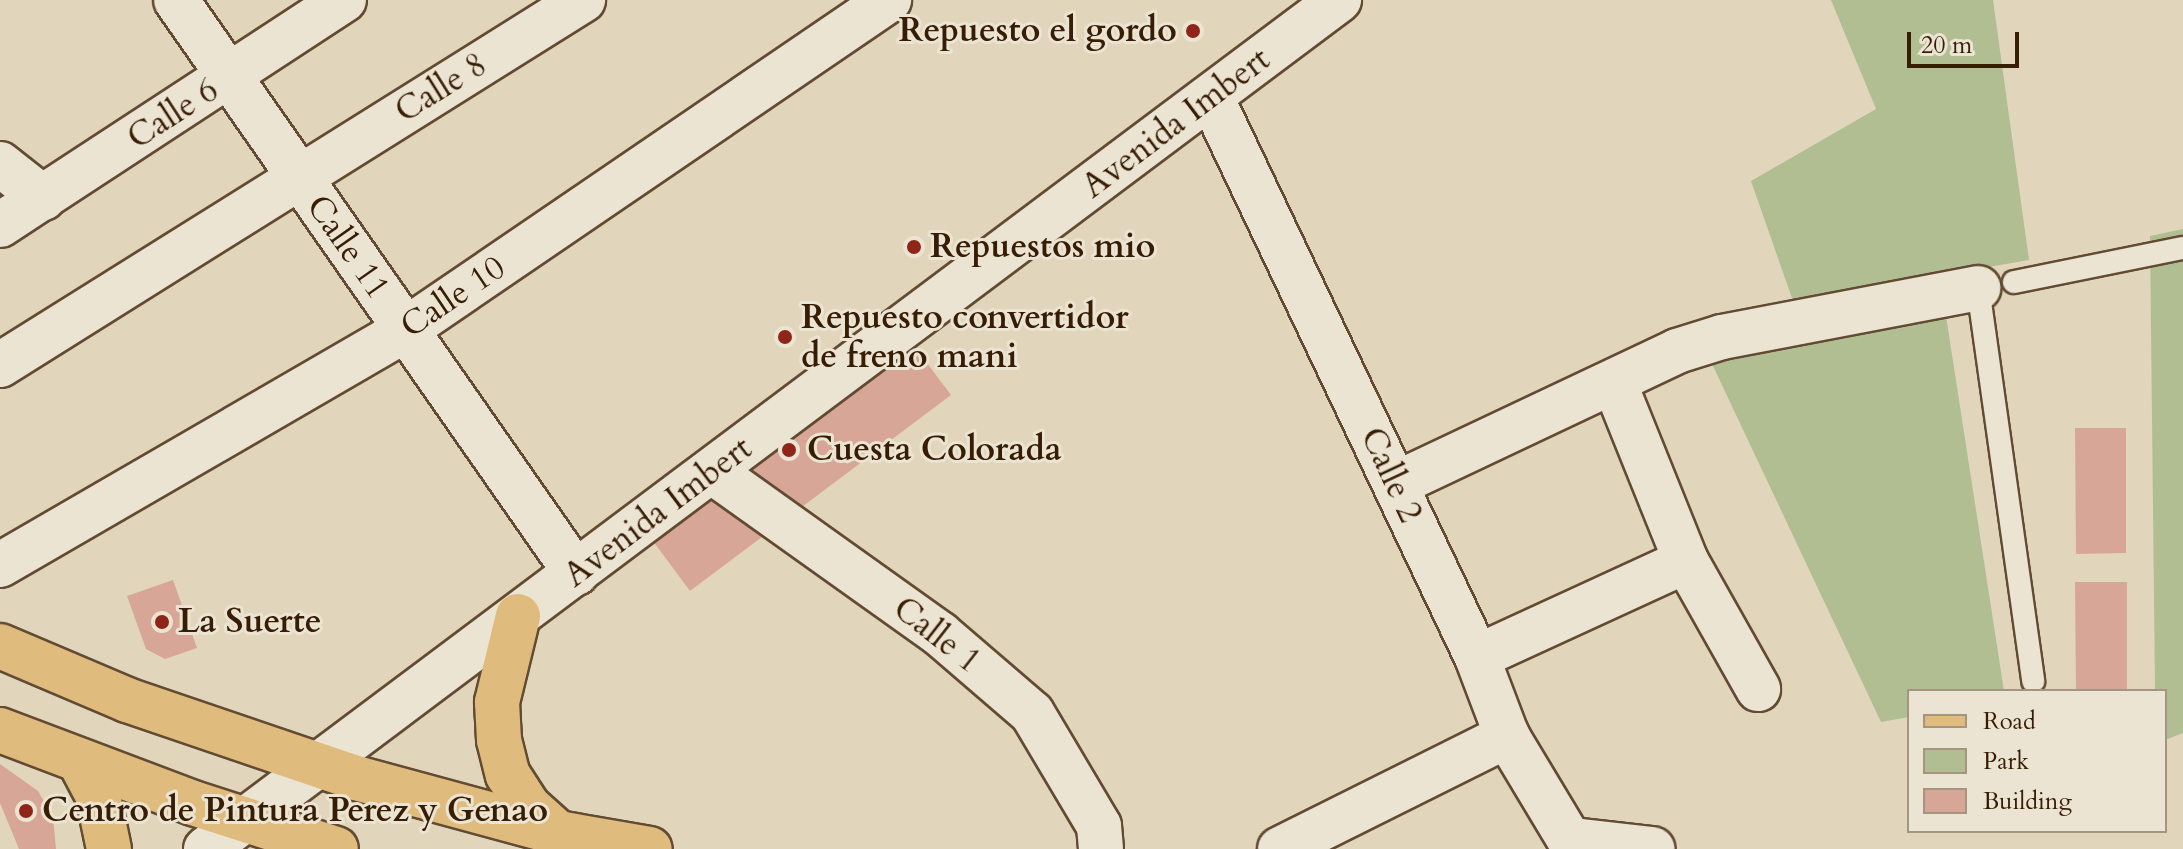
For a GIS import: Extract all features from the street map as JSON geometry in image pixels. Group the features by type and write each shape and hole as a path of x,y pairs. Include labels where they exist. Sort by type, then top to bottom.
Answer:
{"main road":[{"path":"518,616 497,702 499,740 508,775 529,807 558,833"},
{"path":"0,646 127,700 314,764 558,833 650,849"},
{"path":"0,730 244,821 336,849"},
{"path":"80,762 98,796 109,849"}],"street":[{"name":"Calle 11","path":"176,0 576,573"},
{"name":"Calle 6","path":"0,225 344,0"},
{"name":"Calle 8","path":"0,365 298,175 583,0"},
{"name":"Calle 10","path":"0,565 405,330 889,0"},
{"name":"Avenida Imbert","path":"206,849 314,764 713,472 1339,0"},
{"name":"Calle 2","path":"1211,97 1477,657 1507,736 1574,844"},
{"path":"0,164 43,198"},
{"path":"1396,484 1677,351 1722,337 1996,285"},
{"path":"1614,382 1686,561 1758,689"},
{"name":"Calle 1","path":"713,472 940,634 1032,713 1111,841"},
{"path":"1477,657 1686,561"},
{"path":"1280,849 1507,736"},
{"path":"1574,844 1652,849"}],"lane":[{"path":"2033,681 1996,285 2183,248"}],"green space":[{"path":"1831,0 1993,0 2029,260 1793,301 1751,181 1876,109"},
{"path":"2183,229 2183,733 2167,739 2167,689 2155,689 2150,236"},
{"path":"1946,316 2004,689 1907,689 1907,717 1881,722 1712,364"}],"building":[{"name":"Cuesta Colorada","path":"887,310 951,395 690,591 627,506"},
{"path":"2075,428 2126,428 2126,553 2076,554"},
{"name":"La Suerte","path":"173,580 197,648 165,659 146,649 127,596"},
{"path":"2075,582 2127,582 2127,689 2076,689"},
{"name":"Centro de Pintura Perez y Genao","path":"0,764 38,791 53,817 56,849 19,849 0,803"}],"place":[{"name":"Repuesto el gordo","path":"1193,31"},
{"name":"Repuestos mio","path":"914,247"},
{"name":"Repuesto convertidor de freno mani","path":"785,337"},
{"name":"Cuesta Colorada","path":"789,450"},
{"name":"La Suerte","path":"162,622"},
{"name":"Centro de Pintura Perez y Genao","path":"26,811"}]}
